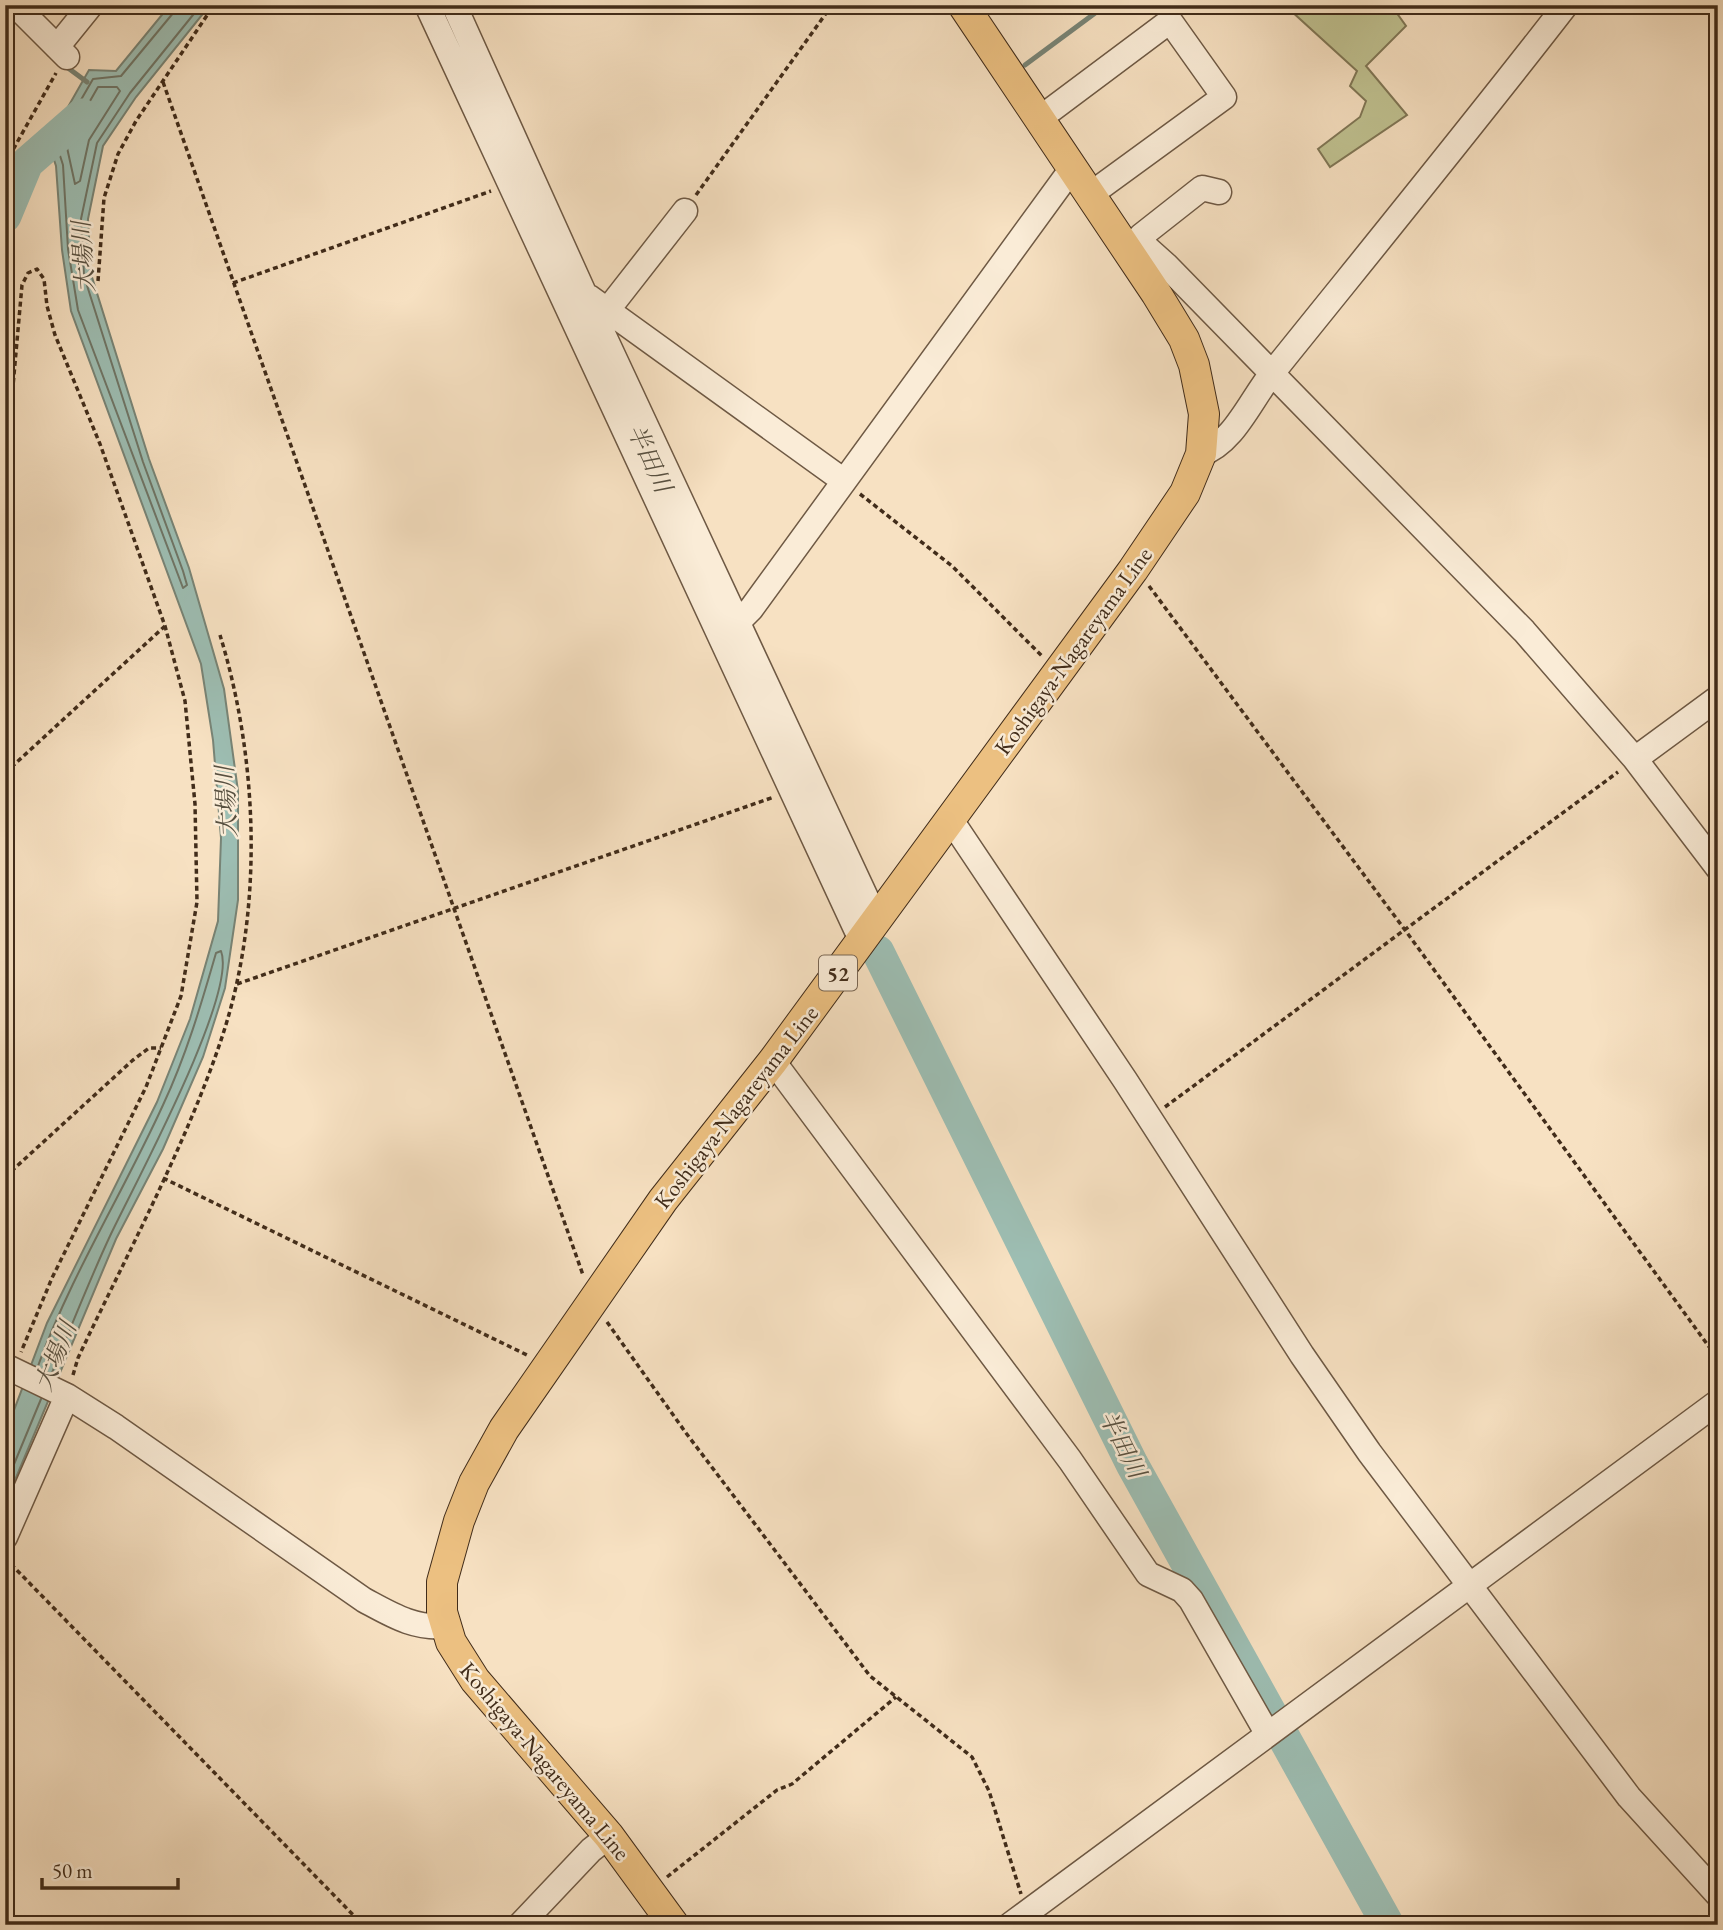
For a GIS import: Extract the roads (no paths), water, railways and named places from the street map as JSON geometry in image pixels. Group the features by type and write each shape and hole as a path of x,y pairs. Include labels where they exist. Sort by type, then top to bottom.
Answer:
{"main road":[{"name":"Koshigaya-Nagareyama Line","path":"674,1925 609,1836 460,1659 446,1626 442,1582 459,1521 490,1453 592,1301 663,1200 773,1061 1133,570 1185,493 1201,454 1204,414 1194,365 1137,251 1091,194 963,5"}],"street":[{"path":"15,5 62,52 92,5"},
{"path":"427,5 510,185 596,327 844,481"},
{"path":"454,5 584,293 596,327 727,628 869,931"},
{"path":"1201,454 1218,448 1271,374 1340,292 1566,5"},
{"path":"1039,119 1170,22 1224,97 1091,194"},
{"path":"727,628 751,609 1073,167"},
{"path":"1219,192 1202,188 1141,236 1137,251 1206,304 1271,374 1524,631 1635,760 1718,868"},
{"path":"596,327 685,211"},
{"path":"727,628 790,790 869,931"},
{"path":"1635,760 1718,698"},
{"path":"951,820 1302,1355 1369,1452 1472,1584 1629,1797 1718,1895"},
{"path":"773,1061 1070,1460 1148,1573 1182,1590 1191,1600 1274,1729"},
{"path":"13,1370 63,1393 221,1498 364,1600 403,1622 426,1628 446,1626"},
{"path":"5,1537 63,1393"},
{"path":"1010,1925 1718,1402"},
{"path":"520,1925 591,1850 609,1836"}],"water":[{"name":"大場川","path":"170,5 210,5 136,97 103,146 88,219 91,274 149,459 189,568 224,689 238,791 238,900 225,988 203,1057 163,1149 116,1239 5,1504 5,1434 47,1323 157,1102 190,1019 218,921 221,838 213,740 201,664 71,311 62,250 56,166 48,142 89,70 116,71"}],"waterway":[{"name":"半田川","path":"441,5 462,51"},
{"path":"1025,65 1106,5"},
{"path":"64,65 87,82"},
{"path":"5,216 27,163 82,115"},
{"name":"半田川","path":"878,952 1132,1464 1388,1925"}]}
